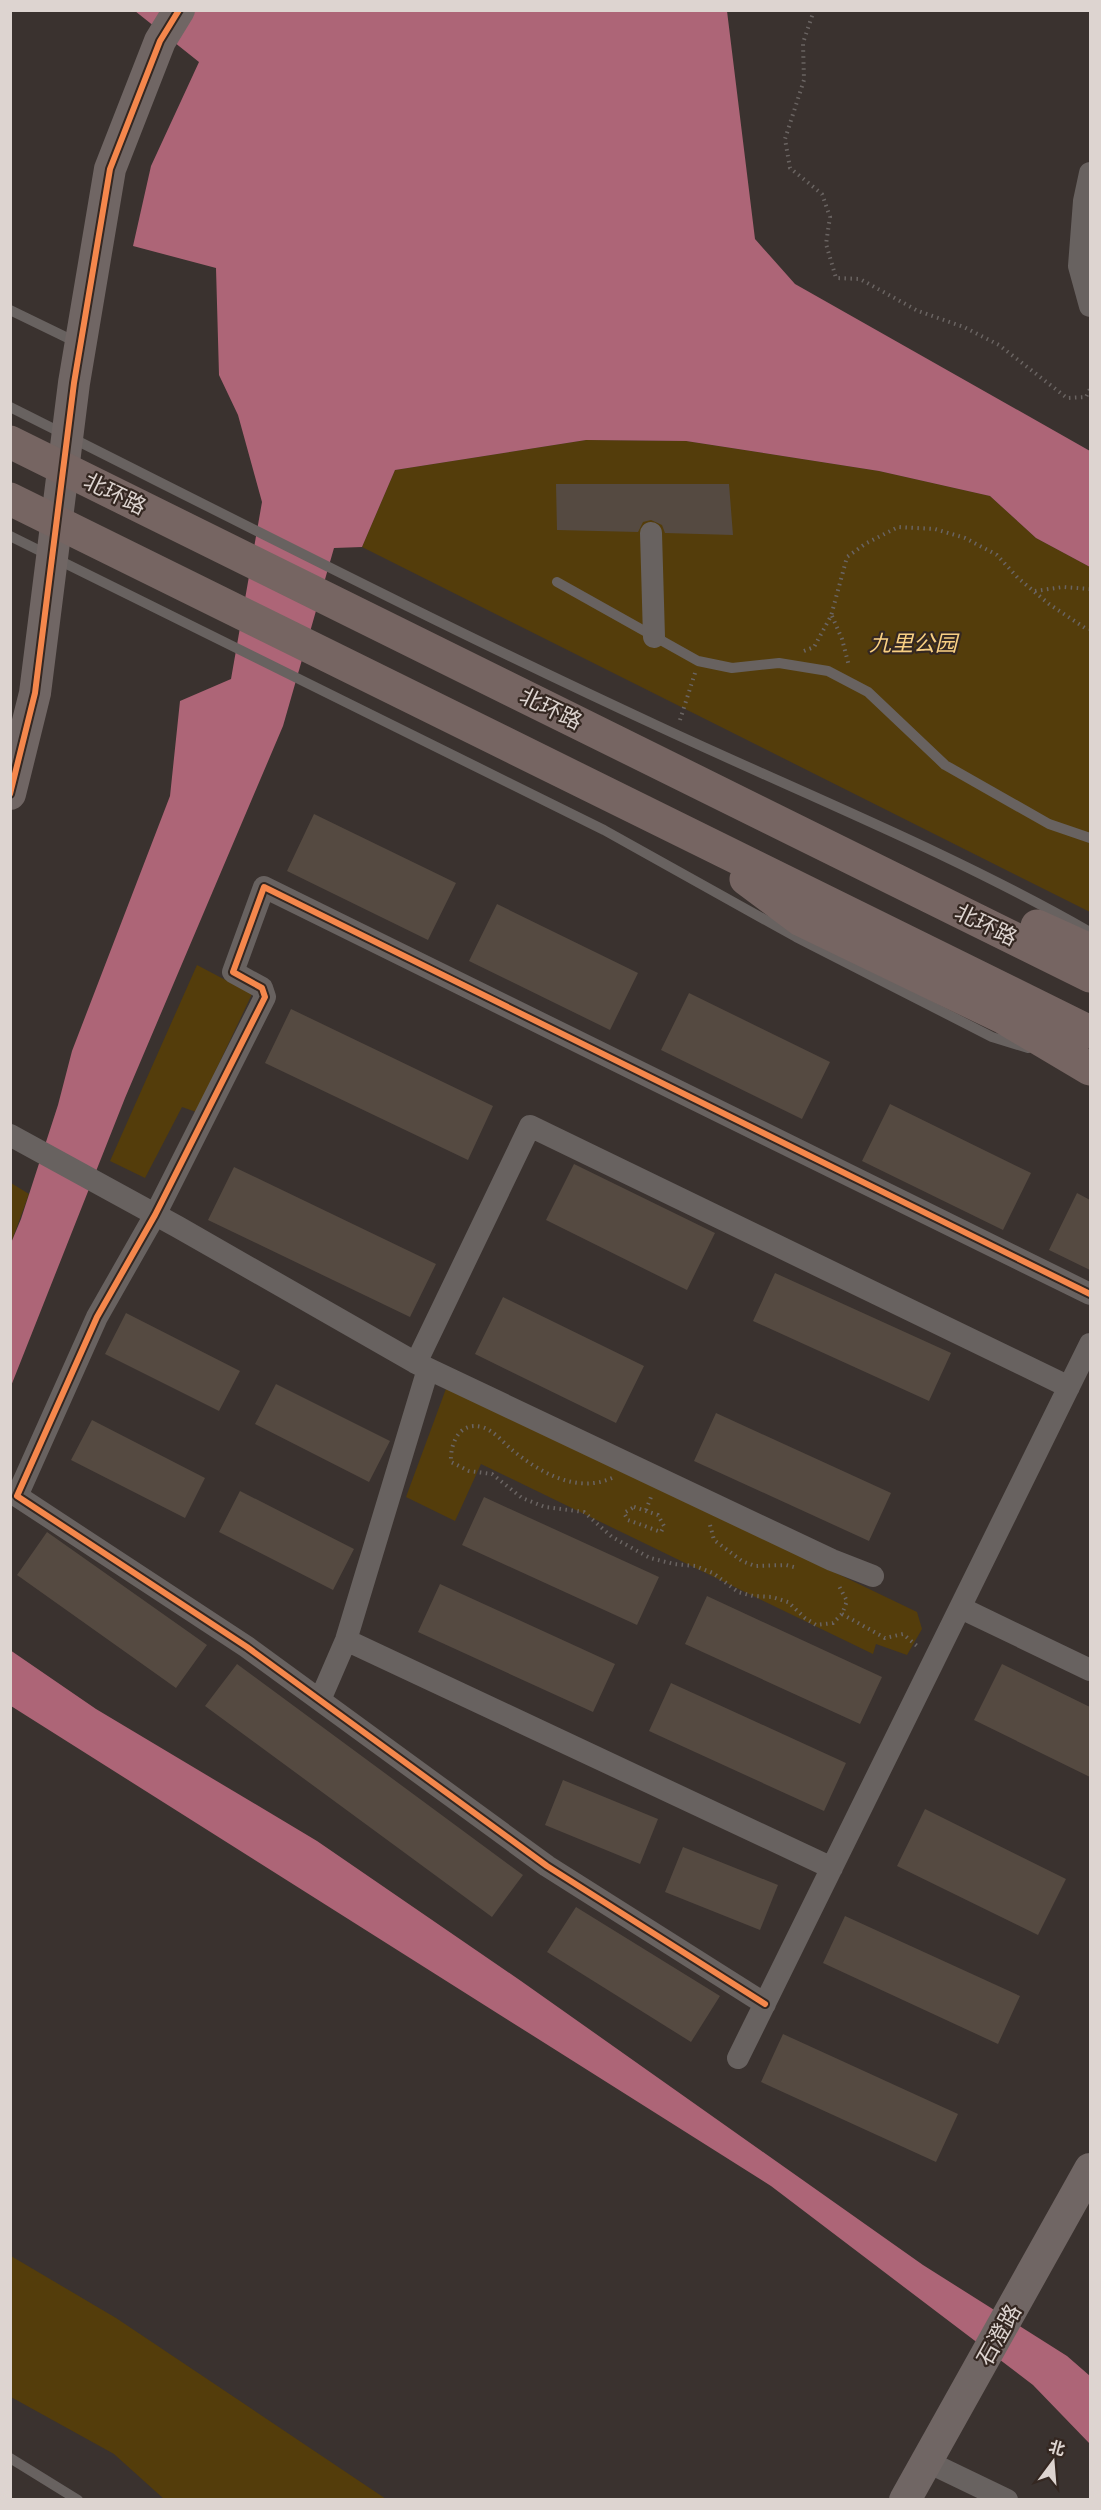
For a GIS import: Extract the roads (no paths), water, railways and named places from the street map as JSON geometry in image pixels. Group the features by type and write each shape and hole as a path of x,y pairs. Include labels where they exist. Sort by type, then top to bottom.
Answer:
{"highway":[{"name":"北环路","path":"10,442 425,631 679,773 1090,976"},
{"path":"10,499 1090,1032"},
{"path":"679,773 849,831 1047,931 1090,950"},
{"path":"677,828 801,920 1004,1018 1086,1067"}],"street":[{"path":"10,794 35,693 80,344 110,169 159,41 179,10"},
{"path":"1090,173 1084,201 1079,266 1090,306"},
{"path":"651,533 654,637"},
{"path":"765,2004 547,1866 247,1647 17,1496 97,1317 155,1215 265,997 262,988 233,972 264,887 1090,1294"},
{"path":"320,1700 346,1640 422,1366 530,1126 1069,1387"},
{"path":"10,1135 422,1366 832,1560 873,1576"},
{"path":"738,2058 1090,1344"},
{"path":"960,1608 1090,1670"},
{"path":"346,1640 832,1868"},
{"name":"石澄路","path":"905,2499 928,2462 1090,2169"},
{"path":"928,2462 1007,2499"}],"lane":[{"path":"10,310 80,344"},
{"name":"北环路","path":"10,407 425,631 676,734 858,815 1055,911 1090,932"},
{"path":"10,536 604,830 796,937 992,1037 1086,1067"},
{"path":"557,582 698,661 732,668 779,663 828,671 868,693 945,765 1049,824 1090,838"},
{"path":"10,2458 78,2499"}],"park label":[{"name":"九里公园","path":"913,643"}]}
